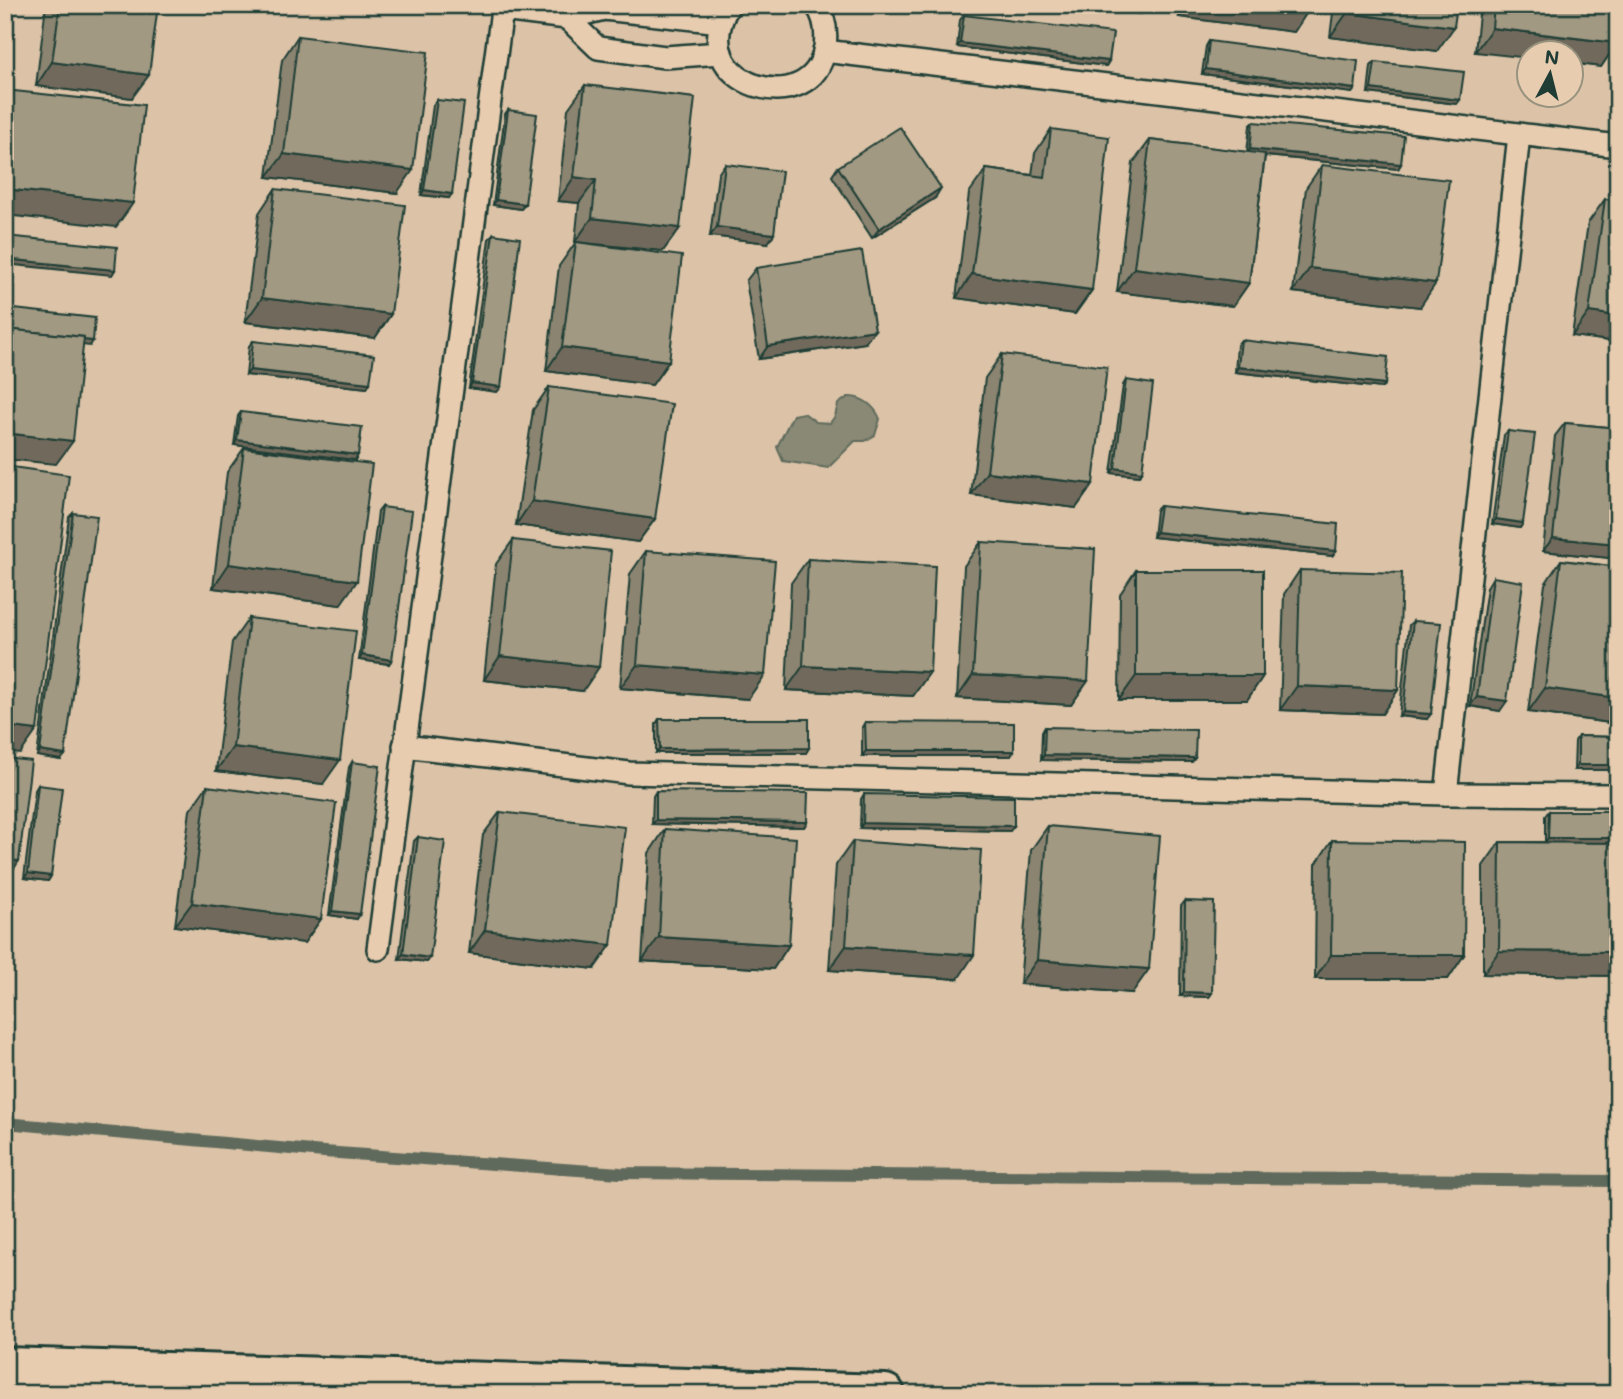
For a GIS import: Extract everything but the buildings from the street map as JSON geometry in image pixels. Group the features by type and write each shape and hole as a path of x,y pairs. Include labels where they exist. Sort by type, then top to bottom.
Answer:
{"main road":[{"path":"5,1367 884,1394"}],"lane":[{"path":"378,949 502,10 567,18 604,9 725,13 722,53 737,76 762,89 776,90 803,81 814,71 824,51 826,33 816,5"},
{"path":"567,18 598,48 665,57 722,53"},
{"path":"824,51 1618,146"},
{"path":"1447,794 1519,135"},
{"path":"404,746 629,773 1447,794 1618,794"}],"shaded area":[{"path":"848,397 863,400 875,410 880,419 875,435 865,441 855,441 828,468 783,461 777,447 793,415 804,413 816,422 830,423 838,404"}],"waterway":[{"path":"5,1123 324,1152 620,1173 1618,1181"}]}
